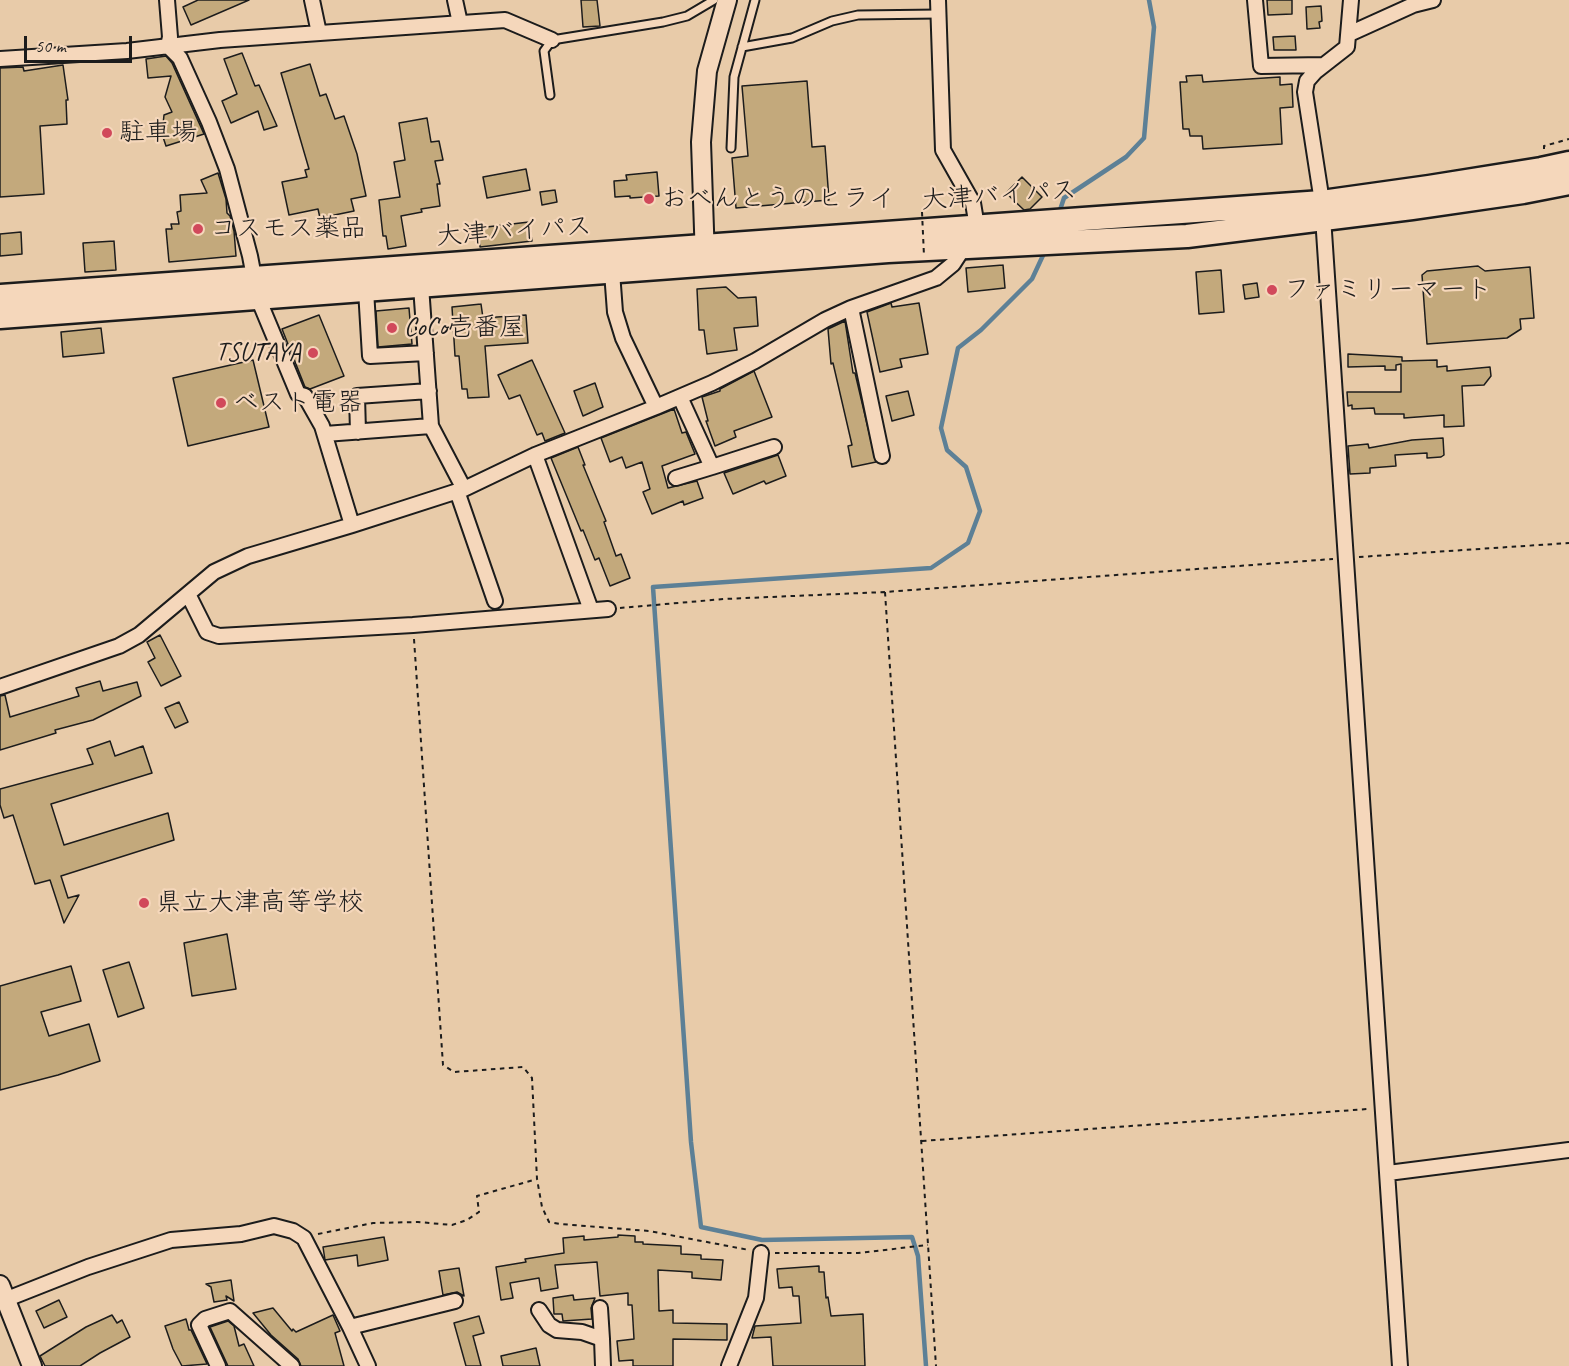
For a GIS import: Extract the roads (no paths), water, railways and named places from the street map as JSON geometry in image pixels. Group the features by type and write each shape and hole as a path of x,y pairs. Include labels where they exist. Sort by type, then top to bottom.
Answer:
{"highway":[{"name":"大津バイパス","path":"0,317 553,258 963,248 1186,236 1323,211 1429,187 1569,163"},
{"name":"大津バイパス","path":"0,297 256,289 366,290 612,272 704,255 977,227 1323,211 1512,194 1569,183"}],"main road":[{"path":"704,255 701,142 707,71 727,0"},
{"path":"3,1292 31,1365"}],"street":[{"path":"167,0 170,37 168,45"},
{"path":"312,0 319,33"},
{"path":"454,0 459,22"},
{"path":"1255,0 1261,66 1325,65"},
{"path":"1351,0 1347,47 1306,81 1305,92 1323,211 1400,1366"},
{"path":"1349,34 1413,5 1433,0"},
{"path":"0,687 119,646 139,634 214,572 248,555 352,525 460,490 535,455 680,397 755,361 825,320 851,308 936,278 953,264 977,227 972,203 943,150 939,7"},
{"path":"0,59 128,51 168,45 505,20 552,40"},
{"path":"168,45 180,58 209,122 227,169 256,289 298,394 305,396 322,426 352,525"},
{"path":"612,272 615,312 623,338 656,407"},
{"path":"420,286 431,426 460,490 495,601"},
{"path":"366,290 370,356 426,353"},
{"path":"851,308 882,456"},
{"path":"358,432 357,396 429,391"},
{"path":"680,397 712,466"},
{"path":"325,435 431,426"},
{"path":"676,478 774,447"},
{"path":"535,455 591,610"},
{"path":"188,594 207,632 219,636 413,625 608,609"},
{"path":"1388,1173 1569,1150"},
{"path":"3,1292 171,1240 241,1234 274,1226 292,1231 304,1238 368,1366"},
{"path":"729,1366 756,1298 761,1253"},
{"path":"350,1327 454,1301"},
{"path":"600,1308 603,1366"},
{"path":"539,1310 549,1325 557,1330 582,1332 602,1339"},
{"path":"218,1366 199,1325 205,1319 230,1311 292,1366"}],"lane":[{"path":"550,95 544,51 552,40 663,22 687,16 714,0"},
{"path":"731,148 734,77 755,0"},
{"path":"742,47 792,38 832,21 858,15 939,7"}],"waterway":[{"path":"1059,213 1064,198 1126,157 1144,138 1154,27 1149,0"},
{"path":"926,1366 918,1256 912,1237 762,1240 701,1227 691,1142 653,587 931,568 968,543 980,511 966,467 947,450 941,428 958,348 981,330 1032,279 1046,249"}],"place":[{"name":"駐車場","path":"107,133"},
{"name":"おべんとうのヒライ","path":"649,199"},
{"name":"コスモス薬品","path":"198,229"},
{"name":"ファミリーマート","path":"1272,290"},
{"name":"CoCo壱番屋","path":"392,328"},
{"name":"TSUTAYA","path":"313,353"},
{"name":"ベスト電器","path":"221,403"},
{"name":"県立大津高等学校","path":"144,903"}]}
